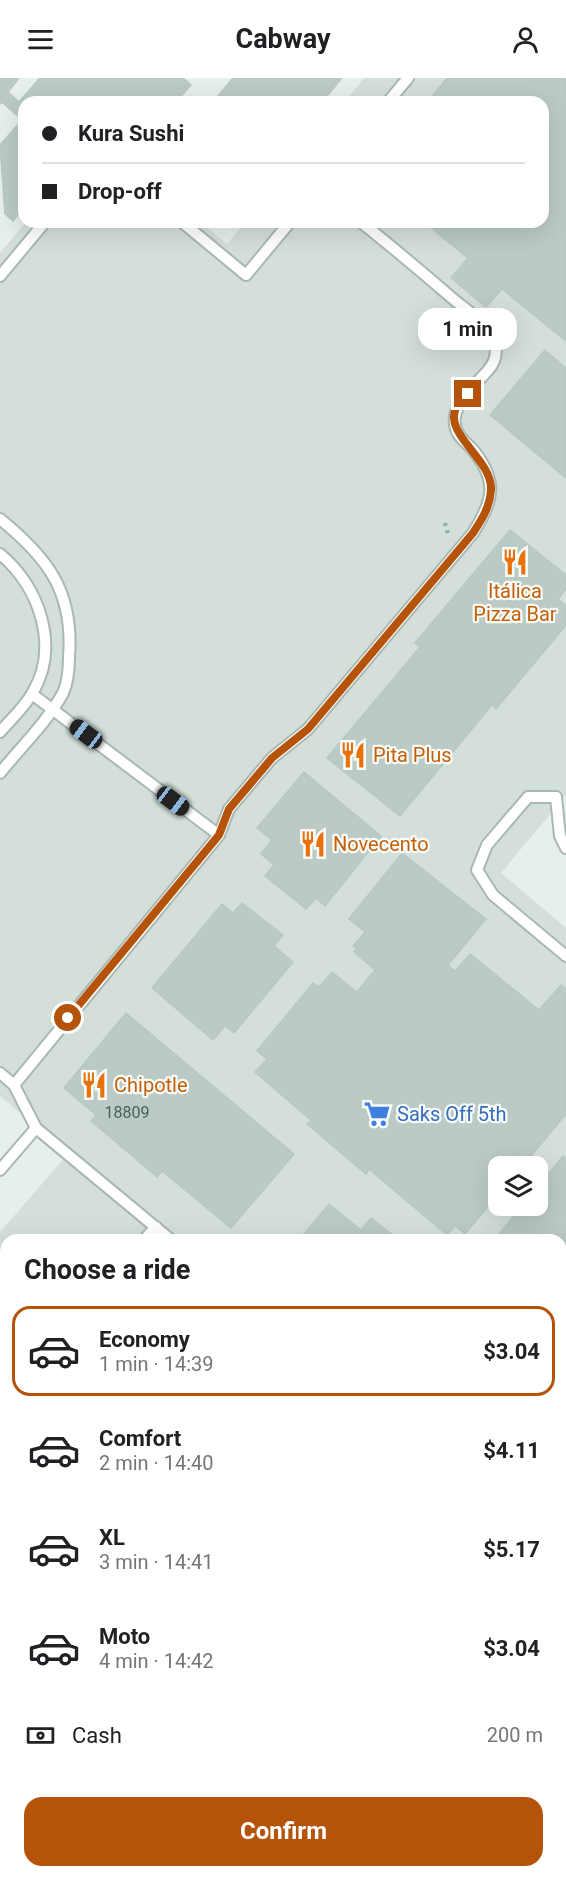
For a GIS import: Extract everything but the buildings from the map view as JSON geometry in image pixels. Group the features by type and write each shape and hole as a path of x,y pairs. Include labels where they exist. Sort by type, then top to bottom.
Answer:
{"lane":[{"path":"393,96 408,78"},
{"path":"0,276 40,228"},
{"path":"189,228 246,275 285,228"},
{"path":"14,1085 219,835 229,809 272,758 308,729 473,533 487,511 491,488 484,466 459,436 455,424 455,409 495,363 496,349 491,332 368,228"},
{"path":"0,519 38,554 63,594 68,617 70,646 64,690 52,709 0,773"},
{"path":"0,554 23,576 34,597 44,624 45,654 41,675 32,694 0,732"},
{"path":"32,694 219,835"},
{"path":"566,848 560,836 556,797 528,797 487,845 477,870 492,895 566,956"},
{"path":"0,1074 14,1085 36,1128 164,1234"},
{"path":"0,1170 36,1128"},
{"path":"150,1234 156,1227"}],"shaded area":[{"path":"364,78 566,78 566,795 501,873 566,928 566,1234 0,1234 68,1154 0,1096 0,253 21,228 207,228 227,244 240,228 549,228 549,96 350,96"}],"place":[{"name":"Itálica Pizza Bar","path":"515,562"},
{"name":"Pita Plus","path":"353,755"},
{"name":"Novecento","path":"313,844"},
{"name":"Chipotle","path":"94,1085"},
{"name":"Saks Off 5th","path":"377,1114"}],"route":[{"path":"68,1018 219,835 229,809 272,758 308,729 473,533 487,511 491,488 484,466 459,436 455,424 455,409 468,394"}]}
